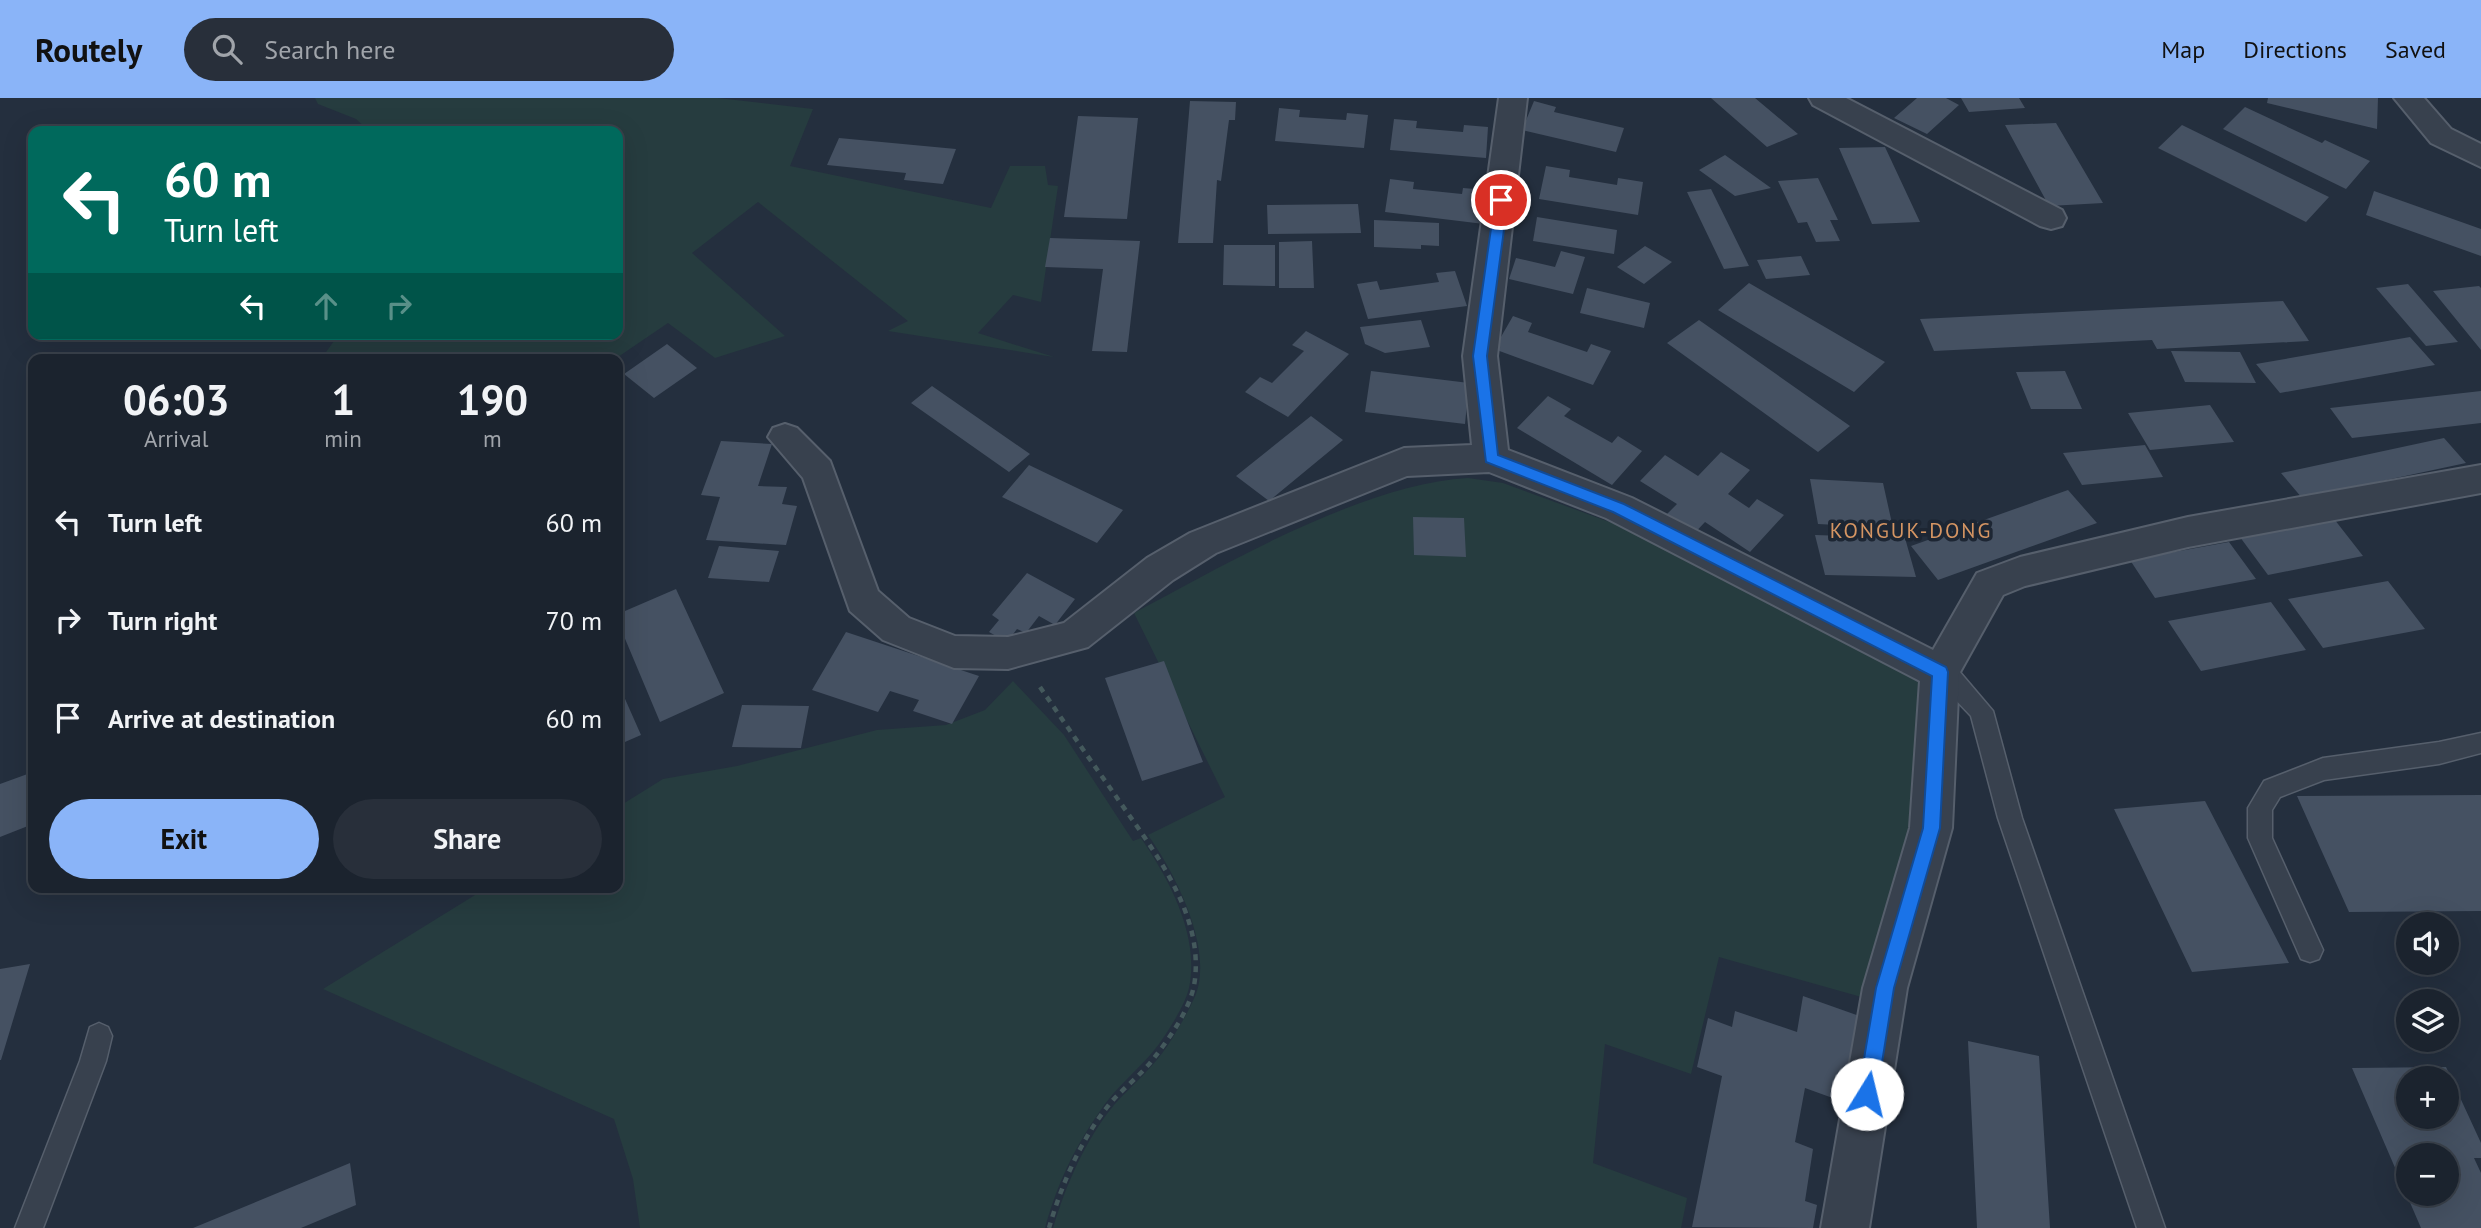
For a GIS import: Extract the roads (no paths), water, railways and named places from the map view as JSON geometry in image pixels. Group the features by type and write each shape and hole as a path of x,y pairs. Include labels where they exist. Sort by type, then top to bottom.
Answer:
{"street":[{"path":"1491,458 1480,356 1513,98"},
{"path":"1823,98 2051,218"},
{"path":"2408,98 2441,136 2481,157"},
{"path":"785,437 818,471 863,600 896,629 954,652 1008,653 1075,636 1160,569 1203,543 1405,462 1491,458 1619,508 1940,672"},
{"path":"1845,1228 1885,988 1931,828 1940,672 1990,584 2020,572 2188,532 2481,479"}],"lane":[{"path":"1940,672 1951,678 1981,711 2010,818 2151,1228"},
{"path":"2310,950 2260,838 2260,808 2272,789 2323,769 2439,753 2481,743"},
{"path":"29,1228 93,1061 99,1036"}],"district":[{"name":"KONGUK-DONG","path":"1911,531"}]}
